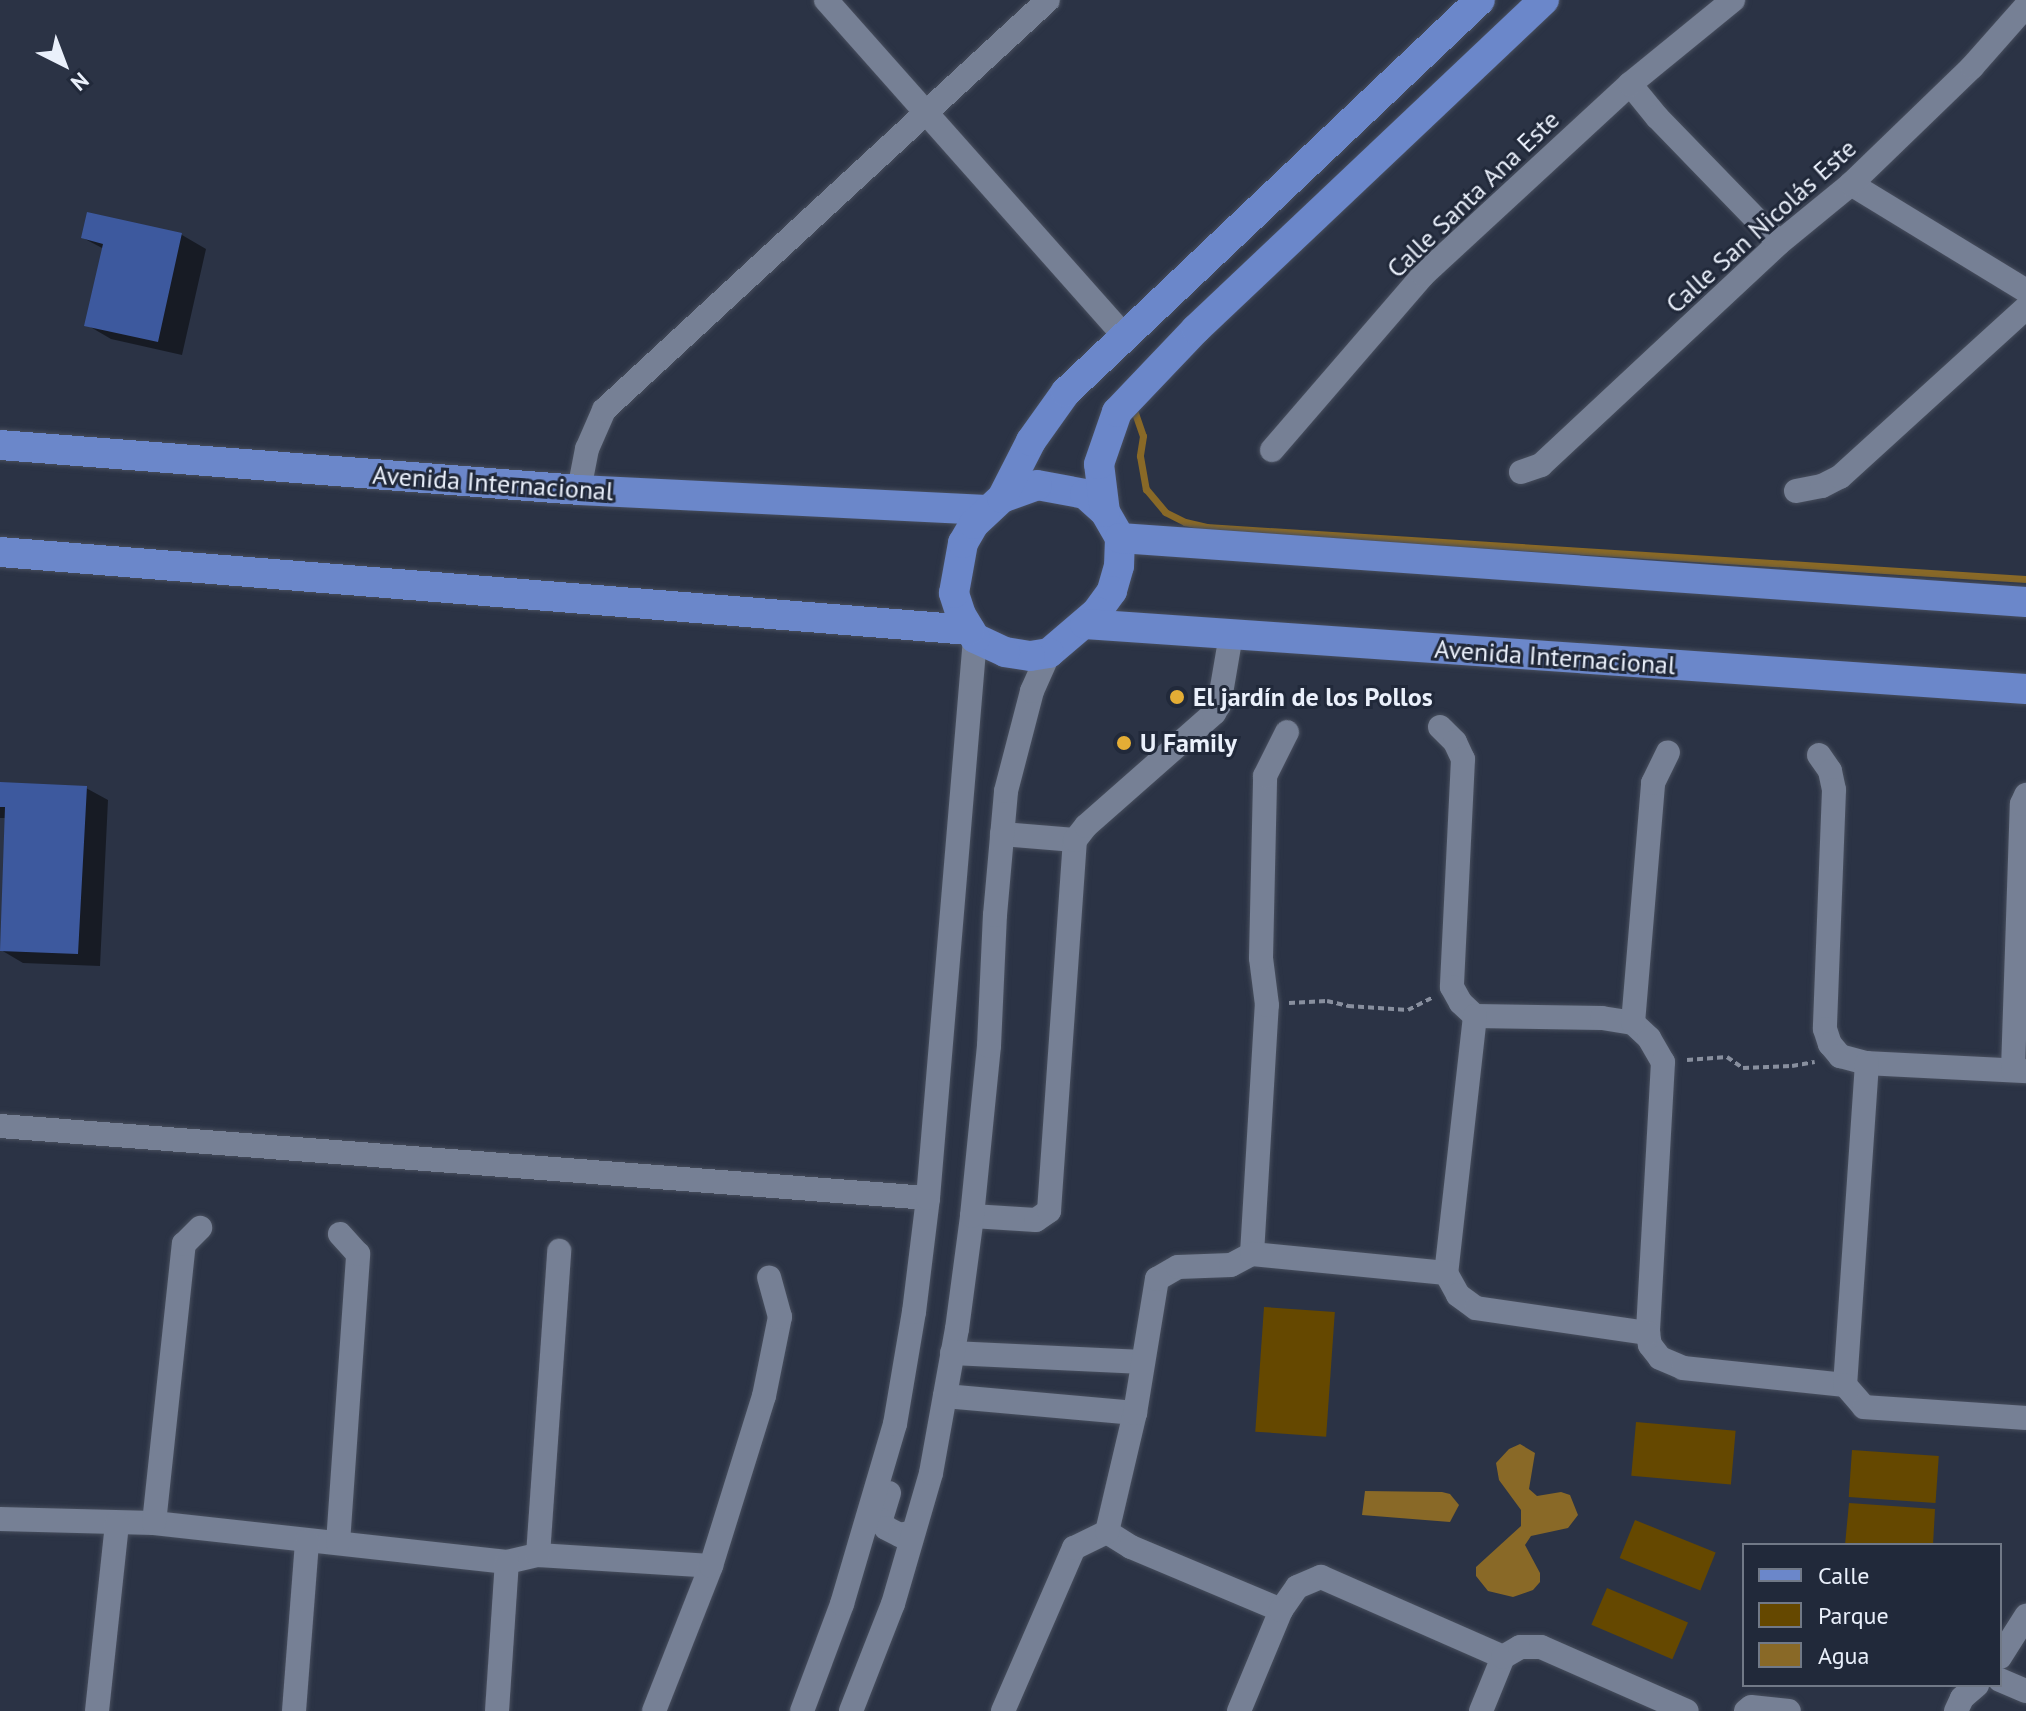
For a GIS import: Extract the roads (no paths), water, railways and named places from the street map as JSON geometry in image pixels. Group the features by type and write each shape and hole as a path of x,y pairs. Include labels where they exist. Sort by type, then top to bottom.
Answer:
{"main road":[{"path":"972,634 954,593 963,543 994,504 1031,441 1066,392 1480,0"},
{"path":"1105,512 1099,464 1117,412 1196,329 1544,0"},
{"name":"Avenida Internacional","path":"0,445 579,490 994,504"},
{"path":"0,552 972,634 1005,652 1049,653 1085,624 1112,591 1119,566 1120,538 1105,512 1085,494 1065,488 1037,485 994,504"},
{"path":"1120,538 2026,602"},
{"name":"Avenida Internacional","path":"1085,624 2026,689"}],"street":[{"path":"826,0 1123,335"},
{"path":"579,490 587,449 604,410 1048,0"},
{"name":"Calle Santa Ana Este","path":"1272,450 1423,275 1630,84 1733,0"},
{"name":"Calle San Nicolás Este","path":"1521,472 1541,465 1779,243 1851,184 1972,67 2026,6"},
{"path":"1630,84 1657,117 1779,243"},
{"path":"1851,184 2026,291"},
{"path":"1796,491 1822,486 1840,477 2026,308"},
{"path":"802,1711 842,1604 895,1424 914,1312 928,1198 972,634"},
{"path":"972,1216 1036,1220 1049,1211 1075,840 1086,826 1214,713 1219,705 1231,635"},
{"path":"851,1711 893,1604 931,1473 972,1216 989,1046 1002,834 1013,762 1032,691 1049,653"},
{"path":"1440,727 1455,742 1463,759 1452,987 1475,1016 1446,1273 1458,1295 1476,1308 1648,1333"},
{"path":"1252,1254 1267,1005 1261,958 1265,776 1287,732"},
{"path":"1633,1023 1653,783 1668,752"},
{"path":"1819,755 1830,771 1834,790 1825,1029 1830,1044 1840,1056 1867,1063 2019,1071 2022,804 2026,795"},
{"path":"1002,834 1075,840"},
{"path":"952,913 995,915"},
{"path":"1475,1016 1602,1018 1633,1023 1649,1038 1663,1062 1648,1333 1650,1345 1660,1358 1683,1368 1845,1385 1864,1407 2026,1418"},
{"path":"1845,1385 1867,1063"},
{"path":"0,1126 928,1198"},
{"path":"154,1523 184,1244 200,1228"},
{"path":"338,1543 358,1254 340,1234"},
{"path":"538,1555 559,1251"},
{"path":"1107,1532 1135,1413 1157,1279 1178,1267 1231,1265 1252,1254 1446,1273"},
{"path":"654,1711 711,1566 764,1396 780,1317 769,1277"},
{"path":"952,1353 1143,1362"},
{"path":"945,1396 1135,1413"},
{"path":"885,1456 891,1487 881,1520 894,1533 913,1532"},
{"path":"0,1519 154,1523 507,1562 538,1555 711,1566"},
{"path":"97,1711 117,1523"},
{"path":"1107,1532 1131,1547 1281,1610"},
{"path":"1003,1711 1074,1548 1107,1532"},
{"path":"294,1711 307,1541"},
{"path":"497,1711 507,1562"},
{"path":"1239,1711 1281,1610 1297,1587 1321,1577 1503,1657"},
{"path":"2002,1654 2026,1616"},
{"path":"1481,1711 1503,1657 1520,1647 1541,1647 1687,1711"},
{"path":"2002,1681 2026,1691"},
{"path":"1956,1711 1962,1698 1975,1687"},
{"path":"1746,1711 1751,1707 1789,1711"}],"water":[{"path":"1520,1444 1535,1453 1529,1489 1537,1496 1561,1492 1570,1495 1578,1515 1568,1528 1531,1536 1525,1545 1540,1573 1540,1582 1533,1590 1513,1597 1488,1591 1476,1576 1476,1567 1521,1526 1521,1510 1499,1480 1496,1463 1509,1449"},
{"path":"1365,1491 1442,1492 1450,1494 1459,1505 1450,1522 1362,1515"}],"waterway":[{"path":"1135,413 1143,436 1140,456 1146,489 1165,512 1185,522 1206,527 2026,579"}],"place":[{"name":"El jardín de los Pollos","path":"1177,697"},
{"name":"U Family","path":"1124,743"}]}
